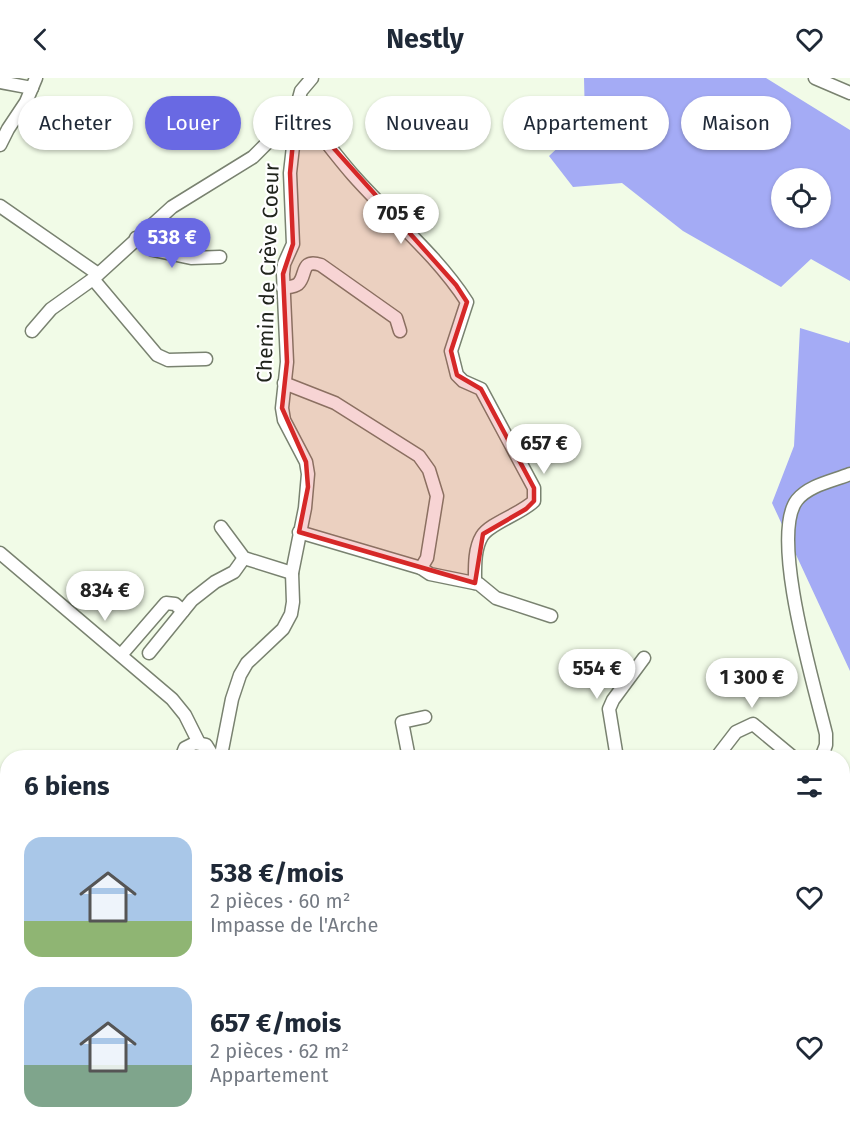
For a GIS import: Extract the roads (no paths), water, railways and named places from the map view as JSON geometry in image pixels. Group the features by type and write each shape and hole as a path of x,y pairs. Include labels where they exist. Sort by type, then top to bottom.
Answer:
{"street":[{"name":"Chemin de Crève Coeur","path":"300,96 301,91 312,78"},
{"path":"815,78 850,93"},
{"path":"0,82 34,83 26,102 0,145"},
{"path":"32,331 51,309 96,276 172,207 253,157 260,150"},
{"name":"Chemin de Crève Coeur","path":"219,750 240,675 247,663 275,638 289,619 293,602 292,573 308,474 306,462 284,420 282,408 287,345 283,288 284,264 292,244 290,173 292,150"},
{"path":"333,150 354,176 406,228 456,285 467,302 451,351 457,375 463,381 481,389 534,488 535,497 526,509 483,534 475,562 475,583"},
{"path":"0,206 96,276 157,355 168,360 206,358"},
{"path":"136,238 153,250 191,258 220,257"},
{"path":"283,288 296,286 306,267 316,263 396,318 400,331"},
{"path":"284,383 335,403 419,456 435,485 437,496 427,558 421,568"},
{"path":"824,750 826,734 791,583 788,528 793,506 801,495 808,490 850,474"},
{"path":"221,527 244,558 292,573"},
{"path":"299,531 421,568 430,574 475,583 496,598 551,616"},
{"path":"0,553 172,699 208,750"},
{"path":"149,652 192,600 215,582 234,572 244,558"},
{"path":"121,655 166,603 175,604 183,611"},
{"path":"616,750 609,709 644,658"},
{"path":"184,750 187,733 185,715"},
{"path":"408,750 402,722 425,717"},
{"path":"722,750 736,732 753,724 784,750"},
{"path":"186,750 191,744 215,742 225,733"}]}
